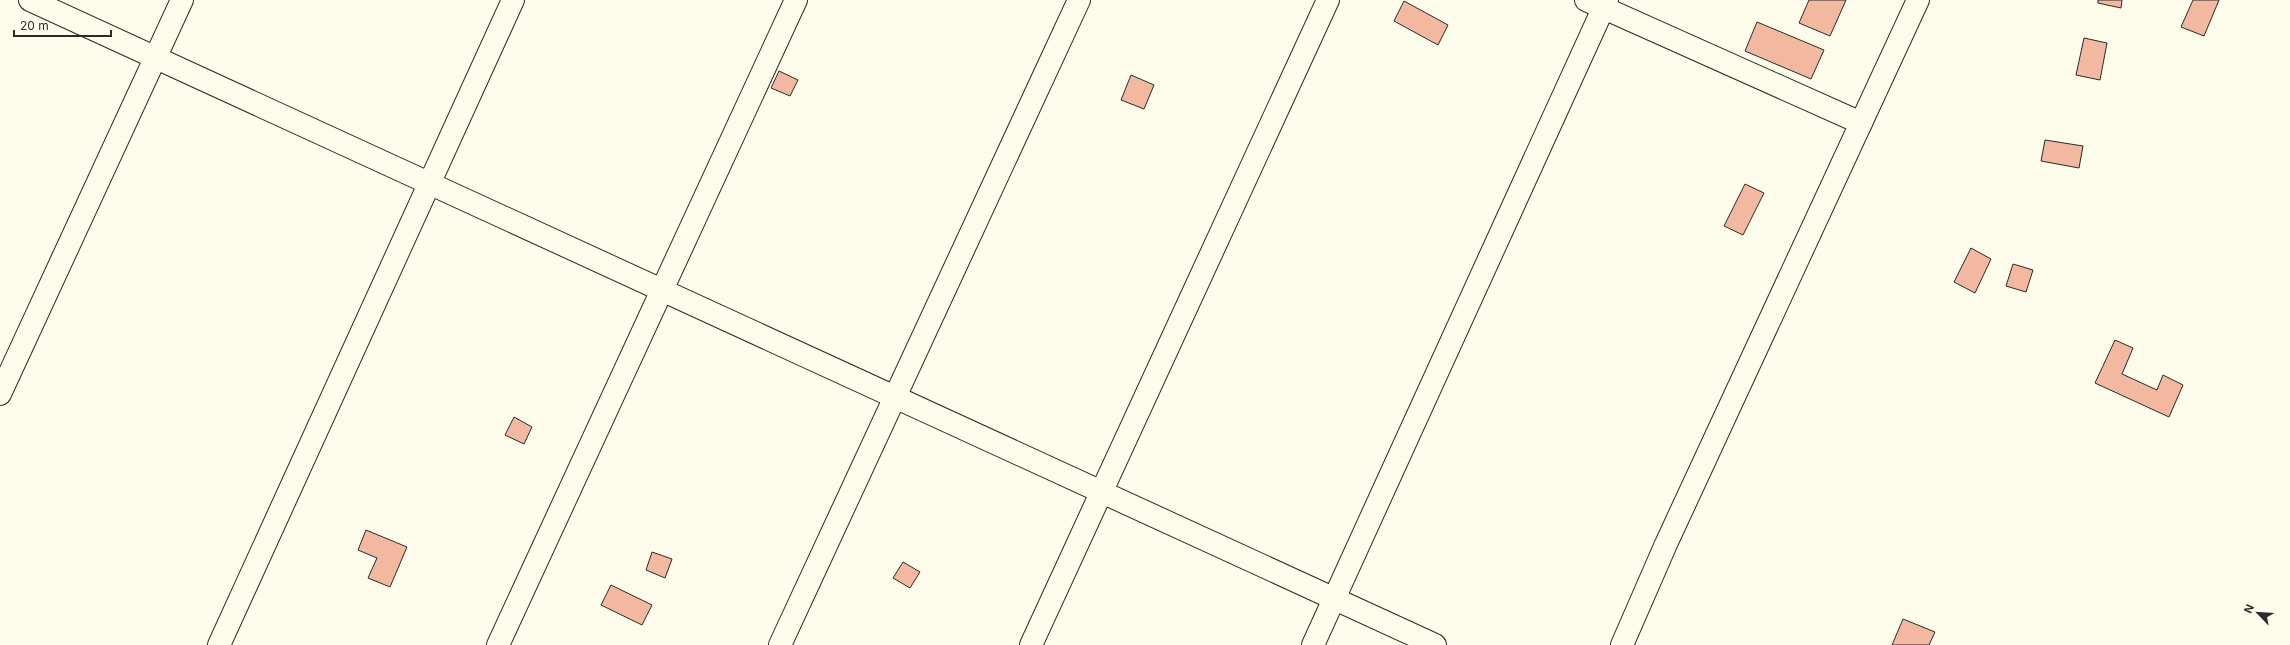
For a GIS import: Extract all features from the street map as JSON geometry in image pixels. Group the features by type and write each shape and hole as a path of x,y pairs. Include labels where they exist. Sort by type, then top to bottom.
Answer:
{"street":[{"path":"30,0 1435,645"},
{"path":"0,394 182,0"},
{"path":"219,645 513,0"},
{"path":"498,645 796,0"},
{"path":"780,645 1079,0"},
{"path":"1031,645 1328,0"},
{"path":"1622,645 1666,544 1918,0"},
{"path":"1313,645 1599,3 1861,123"}],"building":[{"path":"1809,0 1846,0 1830,36 1799,23"},
{"path":"2098,0 2122,0 2121,8 2098,3"},
{"path":"2193,0 2219,0 2204,36 2181,27"},
{"path":"1404,1 1448,25 1438,45 1394,21"},
{"path":"1757,22 1824,50 1811,79 1745,51"},
{"path":"2084,38 2107,43 2100,80 2076,75"},
{"path":"779,71 798,80 790,96 771,88"},
{"path":"1131,75 1154,85 1144,109 1121,100"},
{"path":"2045,140 2083,146 2079,168 2041,161"},
{"path":"1745,184 1764,193 1743,235 1724,226"},
{"path":"1971,248 1991,259 1975,293 1954,282"},
{"path":"2013,264 2033,270 2026,292 2006,286"},
{"path":"2115,340 2133,348 2122,374 2157,390 2163,375 2183,385 2169,417 2095,383"},
{"path":"514,417 532,427 524,444 505,435"},
{"path":"366,530 407,547 390,587 368,578 377,558 358,550"},
{"path":"652,552 672,559 665,578 646,570"},
{"path":"903,562 920,572 910,588 893,578"},
{"path":"611,585 652,605 642,625 601,605"},
{"path":"1903,619 1935,632 1929,645 1892,645"}]}
